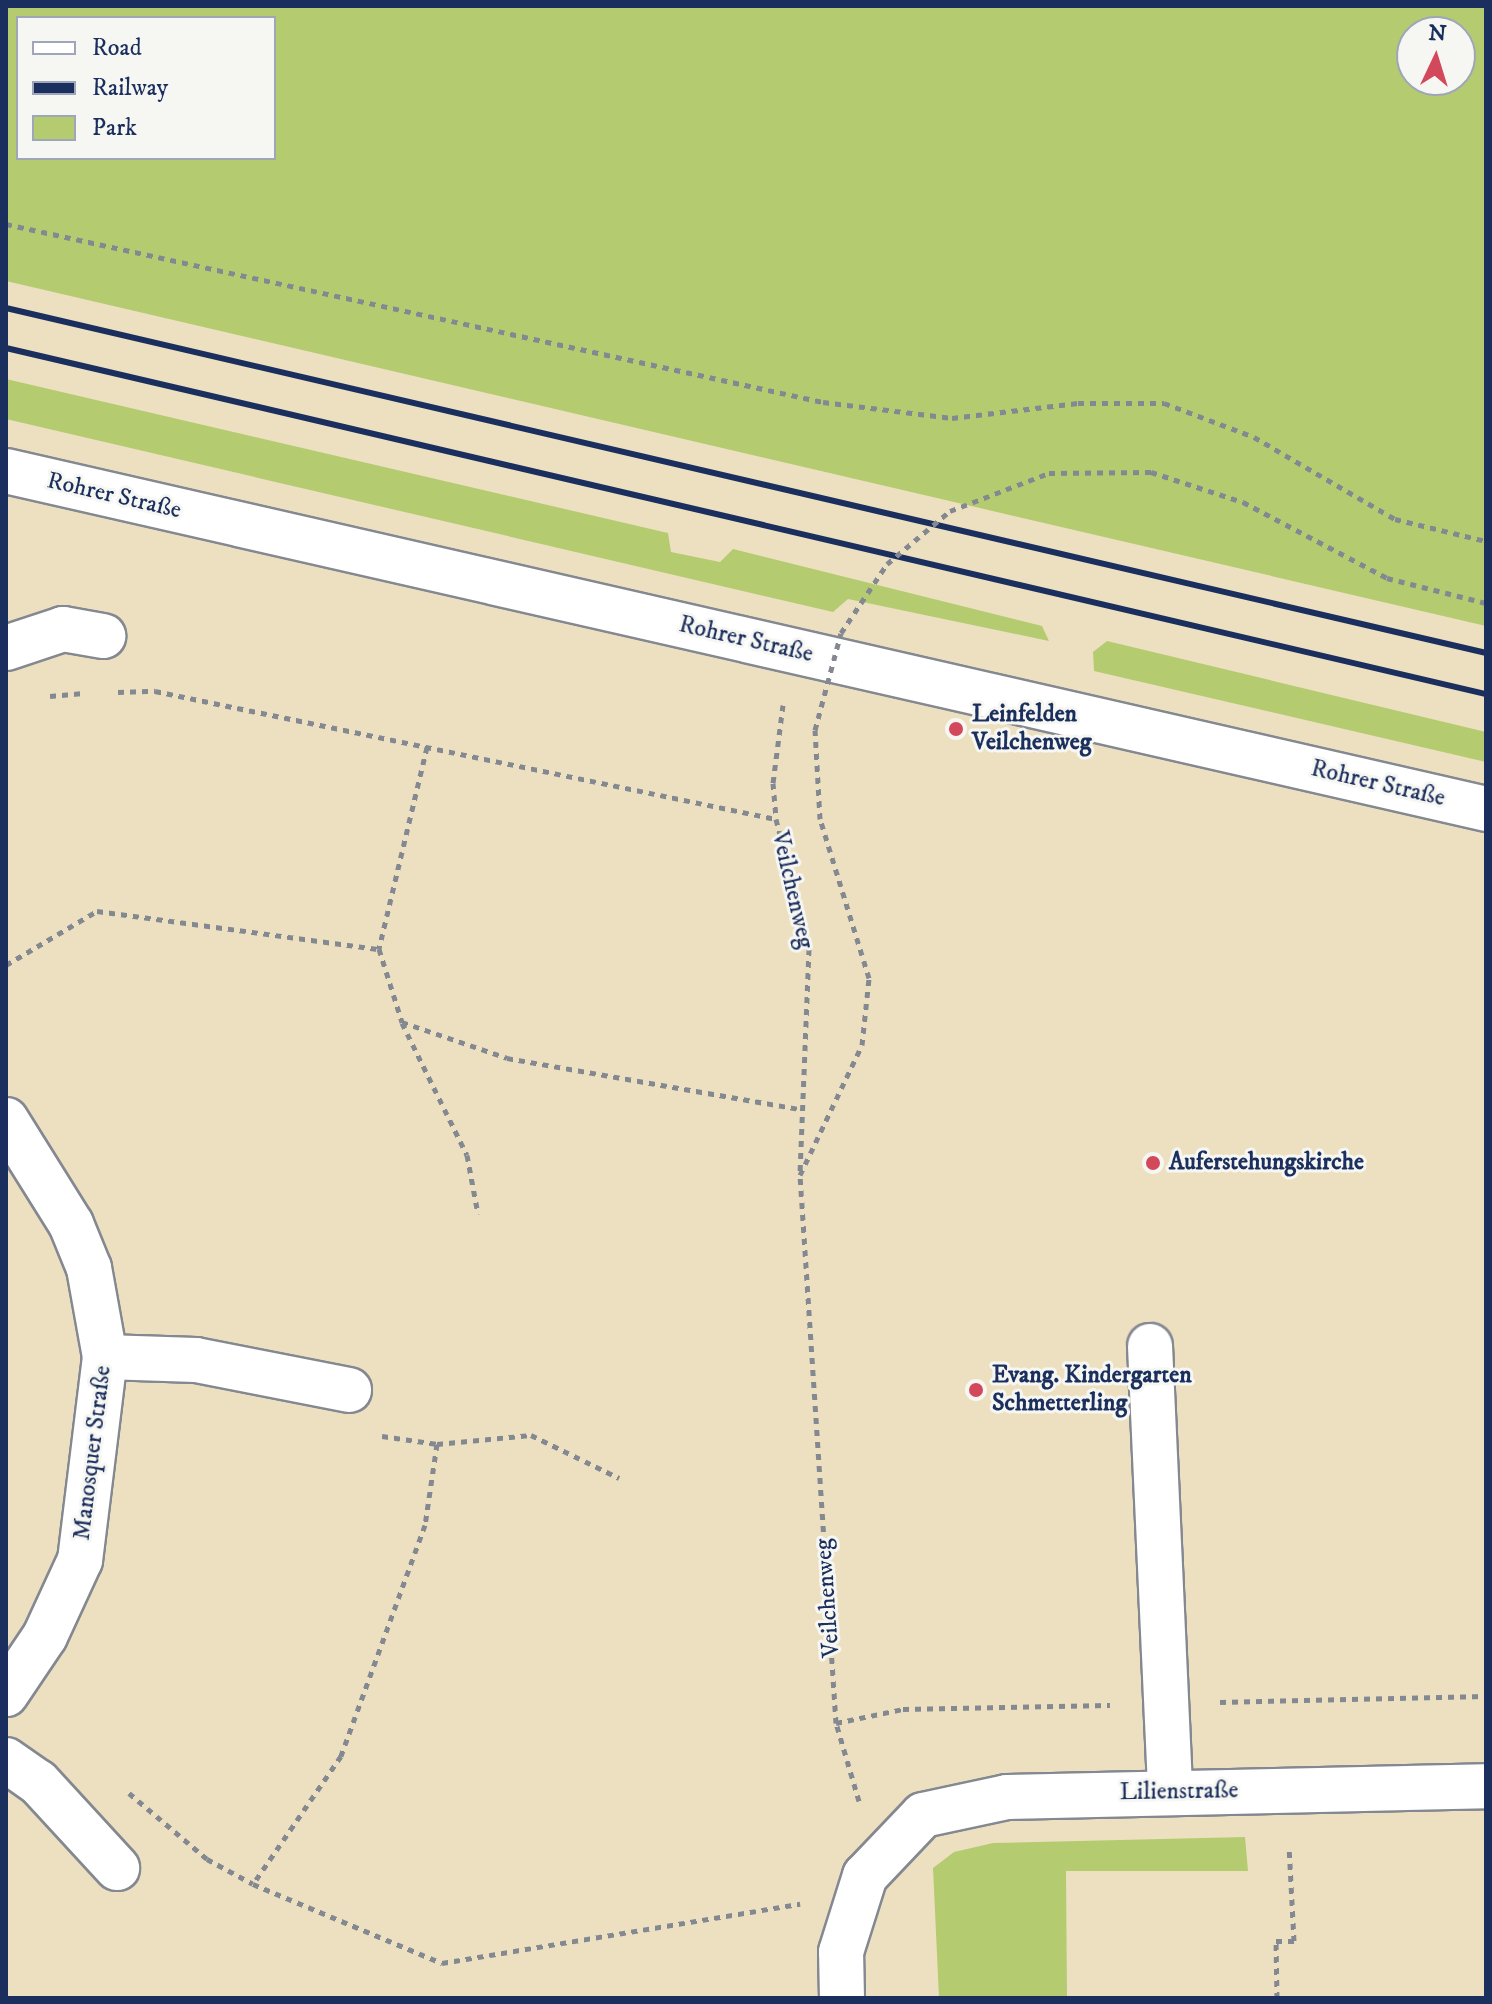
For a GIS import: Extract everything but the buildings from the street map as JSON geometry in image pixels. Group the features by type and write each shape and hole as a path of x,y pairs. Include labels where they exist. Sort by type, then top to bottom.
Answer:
{"street":[{"name":"Rohrer Straße","path":"6,471 1486,809"},
{"path":"6,648 63,629 103,636"},
{"name":"Manosquer Straße","path":"6,1120 71,1224 89,1268 105,1357 80,1560 45,1636 6,1694"},
{"path":"1150,1346 1170,1792"},
{"path":"105,1357 196,1360 349,1390"},
{"path":"6,1760 38,1782 117,1868"},
{"name":"Lilienstraße","path":"887,1848 923,1815 1007,1797 1486,1786"},
{"path":"842,1998 841,1952 852,1911 865,1876 887,1848"}],"path":[{"path":"6,224 823,402 952,418 1078,403 1164,403 1254,437 1395,519 1486,541"},
{"name":"Veilchenweg","path":"800,1175 862,1045 869,978 820,819 815,730 848,621 887,564 950,511 1049,473 1151,472 1243,502 1387,578 1486,603"},
{"path":"107,692 155,691 776,819"},
{"path":"42,698 96,693"},
{"name":"Veilchenweg","path":"784,702 773,783 776,819 809,949 799,1109 800,1175 836,1723 851,1788 887,1848"},
{"path":"427,747 379,949 402,1022 467,1155 478,1214"},
{"path":"6,965 97,911 379,949"},
{"path":"402,1022 507,1058 799,1109"},
{"path":"377,1435 437,1444 531,1435 619,1478"},
{"path":"437,1444 425,1525 341,1756 253,1884 442,1963 785,1903 852,1911"},
{"path":"1277,1998 1276,1941 1294,1941 1291,1895"}],"green space":[{"path":"6,6 1486,6 1486,626 6,281"},
{"path":"6,379 668,533 671,552 720,562 733,549 1042,626 1049,641 848,599 833,612 6,419"},
{"path":"1107,641 1486,732 1486,762 1094,671 1093,652"},
{"path":"1245,1837 1248,1871 1066,1871 1067,1998 939,1998 933,1868 954,1852 993,1843"}],"railway":[{"path":"6,308 1486,653"},
{"path":"6,348 1486,694"}],"place":[{"name":"Leinfelden Veilchenweg","path":"956,729"},
{"name":"Auferstehungskirche","path":"1153,1163"},
{"name":"Evang. Kindergarten Schmetterling","path":"976,1390"}]}
